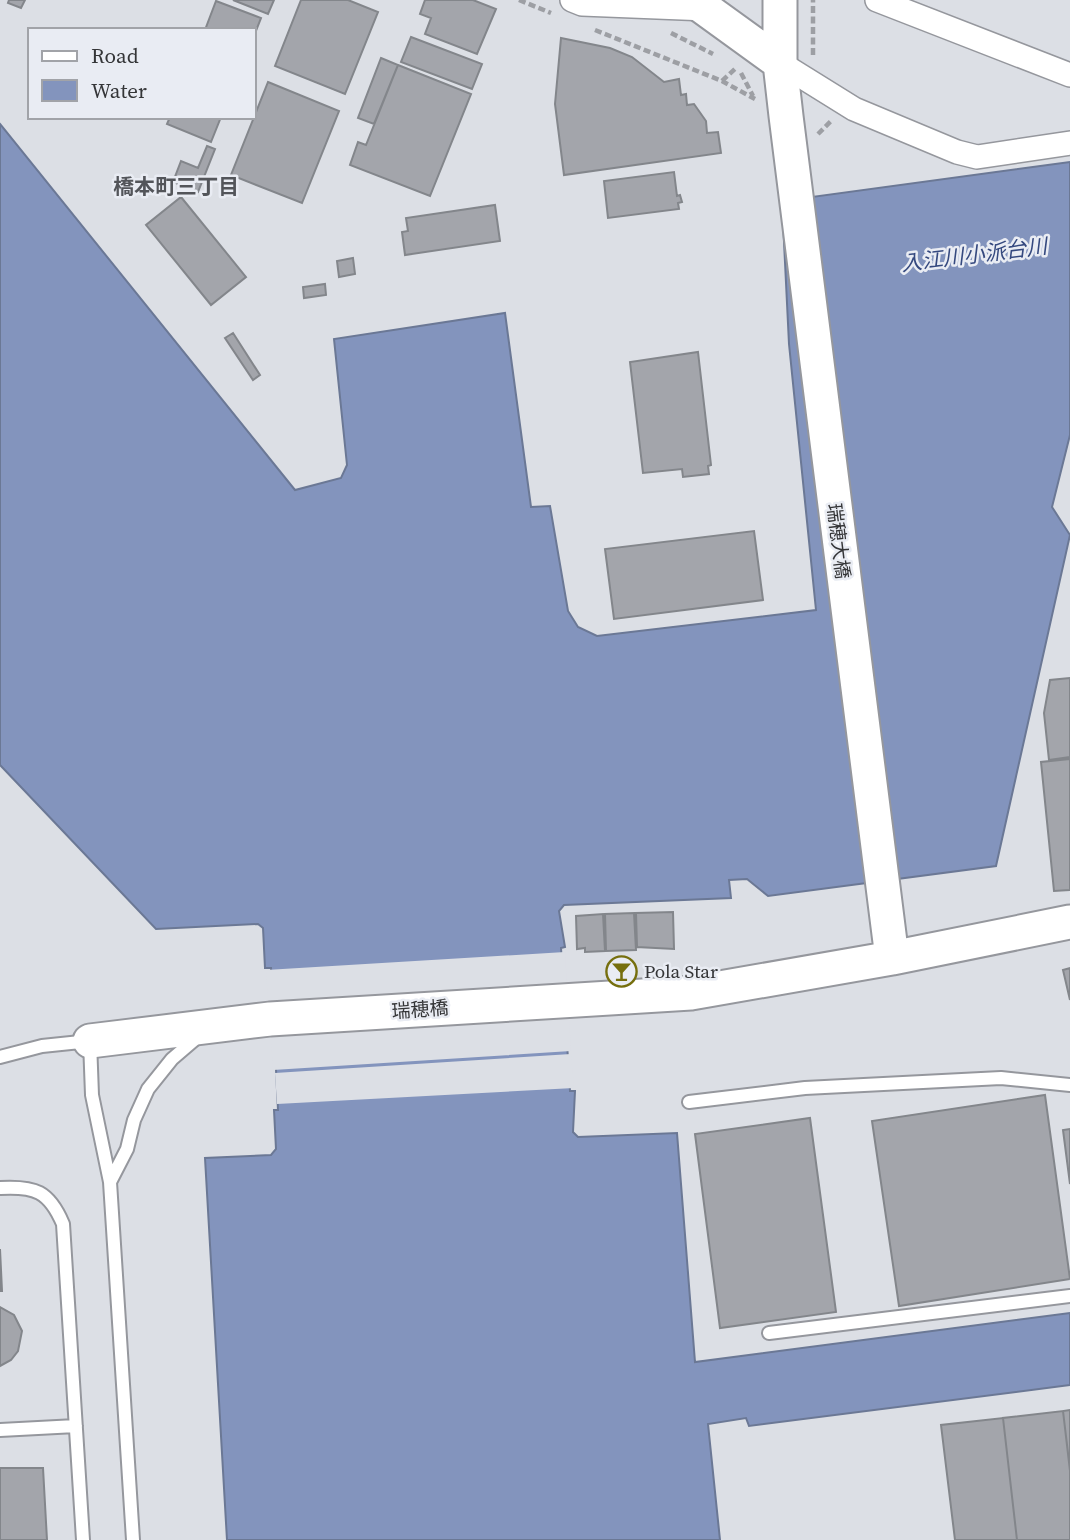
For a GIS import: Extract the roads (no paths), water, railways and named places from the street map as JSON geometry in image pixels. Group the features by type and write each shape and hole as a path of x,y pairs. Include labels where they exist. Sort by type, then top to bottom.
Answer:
{"street":[{"name":"瑞穂大橋","path":"780,0 780,63 892,958"},
{"path":"877,0 1070,75"},
{"path":"564,8 582,4 700,4 780,63 854,109 957,152 977,156 1070,143"},
{"name":"瑞穂橋","path":"90,1041 270,1019 691,993 892,958 1070,922"}],"lane":[{"path":"110,1182 127,1149 134,1120 148,1089 172,1059 211,1026"},
{"path":"0,1057 42,1046 90,1041 92,1095 110,1182 133,1540"},
{"path":"689,1102 805,1088 1002,1078 1070,1085"},
{"path":"0,1188 22,1186 41,1192 55,1204 63,1224 83,1540"},
{"path":"769,1333 1070,1296"},
{"path":"0,1430 76,1426"}],"water":[{"name":"入江川小派台川","path":"0,124 295,490 341,478 347,465 334,339 505,313 531,507 550,506 568,611 578,627 597,636 816,610 789,344 782,201 1070,162 1070,435 1052,507 1070,535 996,866 768,896 747,879 729,880 731,898 564,905 559,911 565,947 561,948 570,1091 575,1091 573,1132 578,1137 677,1133 695,1362 1070,1313 1070,1385 749,1426 746,1418 708,1424 720,1540 227,1540 205,1158 271,1155 276,1149 274,1110 278,1110 271,968 265,968 263,928 258,924 156,929 0,765"}],"place":[{"name":"Pola Star","path":"621,971"}],"district":[{"name":"橋本町三丁目","path":"176,187"}]}
